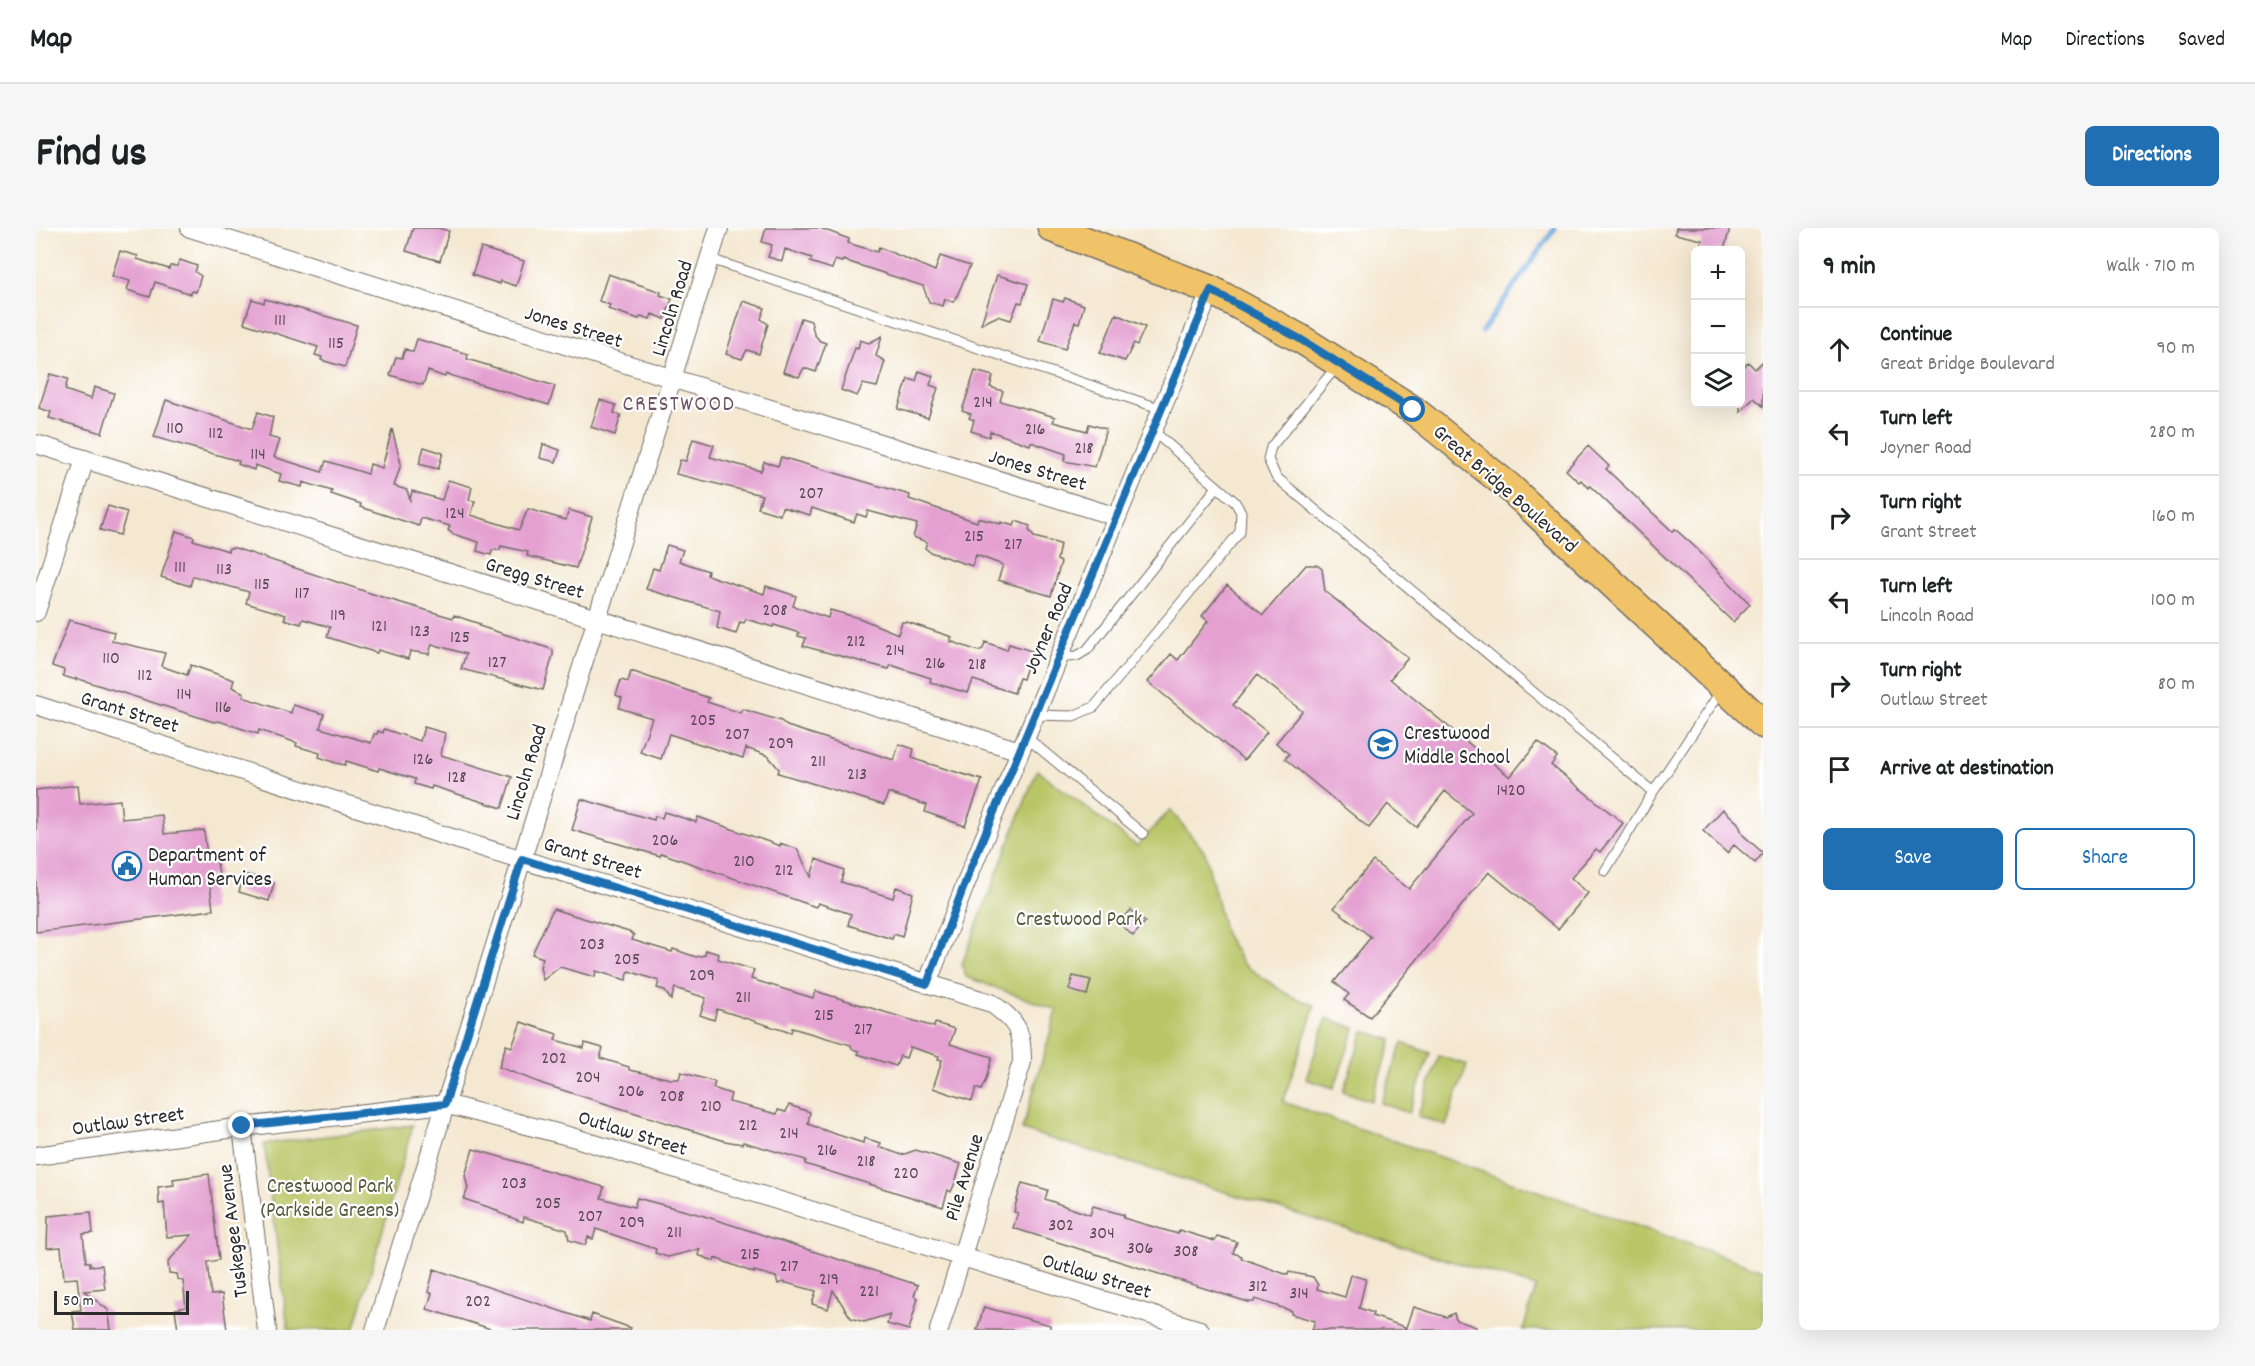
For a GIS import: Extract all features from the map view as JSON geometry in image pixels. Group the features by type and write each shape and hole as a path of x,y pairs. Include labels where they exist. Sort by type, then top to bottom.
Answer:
{"main road":[{"name":"Great Bridge Boulevard","path":"1052,228 1211,290 1340,363 1413,410 1509,487 1763,724"}],"street":[{"name":"Jones Street","path":"190,228 1117,517"},
{"name":"Lincoln Road","path":"375,1330 719,228"},
{"name":"Joyner Road","path":"927,984 970,870 1211,290"},
{"name":"Gregg Street","path":"36,444 596,619 1023,744"},
{"path":"36,612 85,459"},
{"name":"Grant Street","path":"36,705 522,859 991,1003 1009,1016 1022,1036"},
{"name":"Pile Avenue","path":"939,1330 1022,1062 1022,1036"},
{"name":"Outlaw Street","path":"36,1156 242,1126 445,1104 572,1137 1200,1330"},
{"name":"Tuskegee Avenue","path":"242,1126 267,1330"}],"lane":[{"path":"710,259 1162,409"},
{"path":"1340,363 1271,447 1268,459 1276,477 1653,792"},
{"path":"1035,715 1073,716 1094,707 1239,532 1241,512 1235,502 1153,431"},
{"path":"1059,658 1077,656 1087,650 1217,487"},
{"path":"1605,871 1653,792 1724,687"},
{"path":"1023,744 1143,834"}],"green space":[{"name":"Crestwood Park","path":"1037,770 1137,846 1170,810 1205,852 1225,934 1243,964 1290,996 1315,1005 1283,1102 1763,1270 1763,1330 1523,1330 1536,1287 1022,1130 1057,1010 966,977 962,964"},
{"path":"1327,1018 1355,1028 1334,1088 1306,1079"},
{"path":"1364,1031 1392,1040 1371,1101 1343,1091"},
{"path":"1402,1043 1430,1053 1409,1113 1381,1103"},
{"path":"1439,1056 1467,1065 1446,1126 1418,1116"},
{"name":"Crestwood Park (Parkside Greens)","path":"413,1125 354,1330 288,1330 264,1144"}],"building":[{"path":"413,228 438,228 449,231 440,261 406,251"},
{"path":"766,228 820,228 849,239 848,243 877,252 879,247 935,271 940,256 970,266 956,298 953,302 945,299 943,306 929,302 923,286 843,260 842,262 835,260 832,269 810,262 812,258 785,249 782,261 768,257 772,245 762,242"},
{"path":"1676,228 1730,228 1725,246 1701,246 1702,240 1675,234"},
{"path":"481,248 524,261 516,286 501,281 500,284 472,275"},
{"path":"120,251 169,269 170,266 177,266 180,260 197,266 195,272 201,276 196,292 192,291 191,294 155,282 150,297 127,290 130,281 112,276"},
{"path":"608,274 661,292 660,295 672,299 665,319 652,314 650,319 641,316 639,319 608,309 610,305 599,301"},
{"path":"997,275 1028,284 1022,303 1018,302 1011,320 998,316 981,324"},
{"path":"1065,298 1084,305 1079,323 1075,322 1065,349 1040,341 1053,299 1063,302"},
{"path":"252,299 264,303 265,299 357,325 345,367 321,360 322,357 315,355 318,347 244,323"},
{"path":"743,301 765,308 761,319 768,324 759,354 747,350 742,359 726,354"},
{"path":"1116,314 1145,327 1137,345 1134,343 1125,361 1100,353"},
{"path":"801,318 811,321 814,334 820,341 826,343 816,372 804,368 799,377 783,372"},
{"path":"882,336 876,356 885,361 877,387 863,384 857,396 841,390 855,348 858,349 860,340 869,343"},
{"path":"417,339 468,354 467,359 555,386 549,405 446,374 445,377 428,371 423,385 390,375 396,357 402,358 405,349 413,352"},
{"path":"1763,361 1763,406 1754,398 1745,407 1745,365 1748,362 1755,369"},
{"path":"919,371 933,376 930,385 938,388 928,418 898,409 908,379 916,381"},
{"path":"975,371 993,376 990,387 1003,391 1000,401 1055,417 1053,422 1087,431 1089,424 1106,429 1095,467 1064,461 1066,454 1031,442 1030,445 990,431 989,437 971,431 974,420 969,418 971,414 962,411"},
{"path":"50,374 68,379 65,390 91,399 94,387 114,393 102,433 49,418 51,412 39,408"},
{"path":"166,400 252,429 258,412 273,417 269,437 280,440 274,457 322,472 326,461 368,474 370,464 382,468 392,429 401,464 394,486 407,490 410,500 412,491 442,500 448,480 472,487 469,500 475,501 471,515 519,530 528,509 566,520 569,510 592,517 576,568 527,556 528,552 501,546 500,550 492,550 491,555 477,551 479,542 453,534 448,530 450,526 421,518 419,526 360,507 361,504 331,494 332,491 303,482 302,487 279,481 281,474 255,465 254,470 238,464 239,461 154,437"},
{"path":"600,400 616,405 614,413 621,415 615,435 591,427"},
{"path":"693,439 714,445 710,457 761,471 764,462 778,466 781,457 910,495 909,499 977,522 978,518 1014,526 1016,521 1030,526 1029,530 1034,537 1060,544 1057,560 1061,562 1051,596 998,580 1003,565 976,555 972,566 930,552 925,548 927,542 913,537 917,524 868,511 866,517 857,514 854,522 812,508 810,515 782,507 780,515 758,508 762,495 676,474 680,460 686,461"},
{"path":"543,444 560,450 556,462 540,458"},
{"path":"1588,446 1609,466 1606,469 1672,531 1675,529 1695,547 1750,604 1733,622 1590,486 1589,488 1581,480 1579,482 1566,470"},
{"path":"424,447 443,453 438,469 419,464"},
{"path":"108,506 127,512 120,535 100,530"},
{"path":"176,531 194,537 193,540 228,551 229,548 235,548 388,599 453,618 454,615 480,624 479,626 553,650 543,690 461,669 466,654 432,644 429,654 410,651 408,659 378,650 377,653 327,637 330,627 303,619 301,624 284,619 286,615 246,603 249,592 193,576 190,586 161,577"},
{"path":"667,545 683,550 679,561 708,571 707,575 764,594 766,586 796,596 793,606 828,618 830,610 859,618 898,634 902,622 907,622 952,637 950,641 978,651 983,649 985,642 1007,650 1009,644 1032,651 1023,679 1019,678 1014,693 973,680 968,693 930,682 931,678 891,665 889,669 803,646 806,638 798,636 799,633 774,625 773,627 746,619 744,623 740,622 736,634 717,628 720,611 646,589 653,568 659,570"},
{"path":"1306,565 1317,565 1322,569 1325,591 1408,658 1390,679 1510,777 1538,742 1557,757 1551,765 1623,823 1600,852 1596,849 1571,878 1588,893 1558,929 1489,872 1370,1017 1344,1000 1349,994 1334,982 1371,937 1334,908 1373,861 1409,889 1472,813 1445,791 1416,827 1388,804 1369,828 1285,759 1289,754 1276,743 1302,711 1257,675 1233,705 1267,732 1244,760 1148,682 1171,654 1178,660 1208,621 1202,616 1227,585 1263,615"},
{"path":"69,620 114,632 112,641 165,653 161,666 187,675 191,665 234,680 232,687 244,693 243,697 291,713 293,705 324,714 320,728 371,743 374,734 378,731 383,733 384,729 420,741 424,727 445,733 441,755 512,777 502,808 432,786 431,789 414,784 415,779 379,768 378,771 346,761 345,765 336,763 319,757 320,753 296,746 297,743 259,730 258,734 219,721 214,722 76,678 76,680 63,676 64,670 52,666"},
{"path":"631,671 709,698 707,702 741,713 742,709 781,721 787,726 894,760 899,744 914,749 912,757 917,760 982,780 965,826 925,812 927,805 888,793 884,805 778,773 779,769 768,756 746,748 743,758 669,734 661,759 640,752 652,718 619,708 622,698 616,695 621,680 628,682"},
{"name":"Department of Human Services","path":"78,785 80,804 120,800 122,819 162,815 164,834 204,830 207,857 216,856 219,875 209,876 213,910 36,932 36,790"},
{"path":"581,799 654,820 655,816 662,818 664,812 696,822 698,817 780,846 780,843 797,849 811,877 816,859 844,870 841,882 893,898 896,887 913,893 902,937 894,934 892,939 848,925 851,914 818,903 816,907 661,853 660,856 572,830"},
{"path":"1723,809 1738,823 1743,835 1763,853 1755,863 1734,845 1727,853 1703,831"},
{"path":"244,874 274,883 269,901 239,892"},
{"path":"553,909 629,932 634,935 632,940 672,952 673,949 696,957 705,955 706,950 719,954 718,959 754,970 751,979 813,998 815,991 934,1027 935,1023 955,1029 950,1044 992,1057 986,1079 981,1090 976,1088 972,1101 933,1088 942,1060 938,1059 939,1056 910,1047 906,1058 900,1056 896,1066 858,1054 859,1051 852,1049 851,1045 792,1028 791,1033 717,1009 714,1020 700,1015 706,998 675,988 671,1000 664,990 657,988 659,981 629,971 626,980 596,971 595,977 560,967 543,980 540,967 543,958 532,954"},
{"path":"1131,910 1145,922 1133,936 1119,923"},
{"path":"1073,976 1091,980 1087,995 1069,990"},
{"path":"521,1022 557,1034 555,1040 584,1048 585,1043 603,1048 600,1058 629,1067 629,1070 671,1079 679,1079 681,1072 715,1082 713,1088 731,1094 729,1102 777,1114 778,1110 786,1112 789,1105 810,1112 808,1124 832,1133 863,1143 864,1138 881,1143 879,1147 902,1155 916,1150 961,1164 955,1183 951,1192 948,1190 943,1207 805,1164 806,1160 743,1142 742,1144 725,1141 543,1084 499,1067 506,1045 512,1047"},
{"path":"473,1149 604,1187 601,1198 634,1207 637,1198 701,1215 918,1285 914,1296 918,1298 909,1330 887,1324 890,1314 864,1322 851,1318 833,1290 828,1309 812,1304 816,1291 783,1282 778,1284 776,1277 754,1271 754,1273 715,1258 714,1261 698,1255 700,1249 668,1257 655,1253 656,1249 596,1229 593,1239 588,1237 585,1245 569,1240 567,1230 524,1217 523,1222 464,1199 468,1188 465,1176"},
{"path":"209,1174 219,1260 207,1262 211,1295 222,1294 227,1330 178,1330 175,1309 186,1307 183,1281 178,1279 177,1274 169,1273 168,1262 192,1235 167,1237 164,1203 159,1204 158,1187 174,1185 173,1179"},
{"path":"1022,1183 1048,1190 1045,1199 1090,1215 1093,1206 1124,1215 1123,1218 1178,1234 1179,1230 1215,1241 1217,1236 1237,1242 1233,1253 1242,1256 1241,1258 1288,1275 1289,1272 1313,1277 1318,1285 1317,1289 1345,1297 1351,1275 1366,1279 1359,1308 1373,1313 1372,1316 1405,1327 1404,1330 1312,1330 1315,1321 1291,1314 1292,1311 1255,1299 1254,1302 1248,1302 1013,1228 1018,1213 1014,1212"},
{"path":"91,1212 93,1233 83,1234 86,1262 90,1262 90,1266 102,1265 105,1289 84,1291 108,1310 111,1330 75,1330 72,1311 81,1310 77,1278 64,1279 61,1247 47,1248 48,1216"},
{"path":"434,1269 590,1321 592,1314 631,1328 630,1330 494,1330 427,1309 432,1293 428,1292"},
{"path":"984,1307 1050,1325 1050,1330 977,1330"},
{"path":"1414,1307 1446,1317 1454,1313 1456,1320 1476,1327 1476,1330 1406,1330"}],"waterway":[{"path":"1482,331 1555,228"}],"place":[{"name":"Crestwood Middle School","path":"1383,744"},
{"name":"Department of Human Services","path":"127,866"}],"district":[{"name":"CRESTWOOD","path":"679,402"}],"route":[{"path":"242,1126 445,1104 522,859 927,984 970,870 1211,290 1300,339 1413,410"}]}
